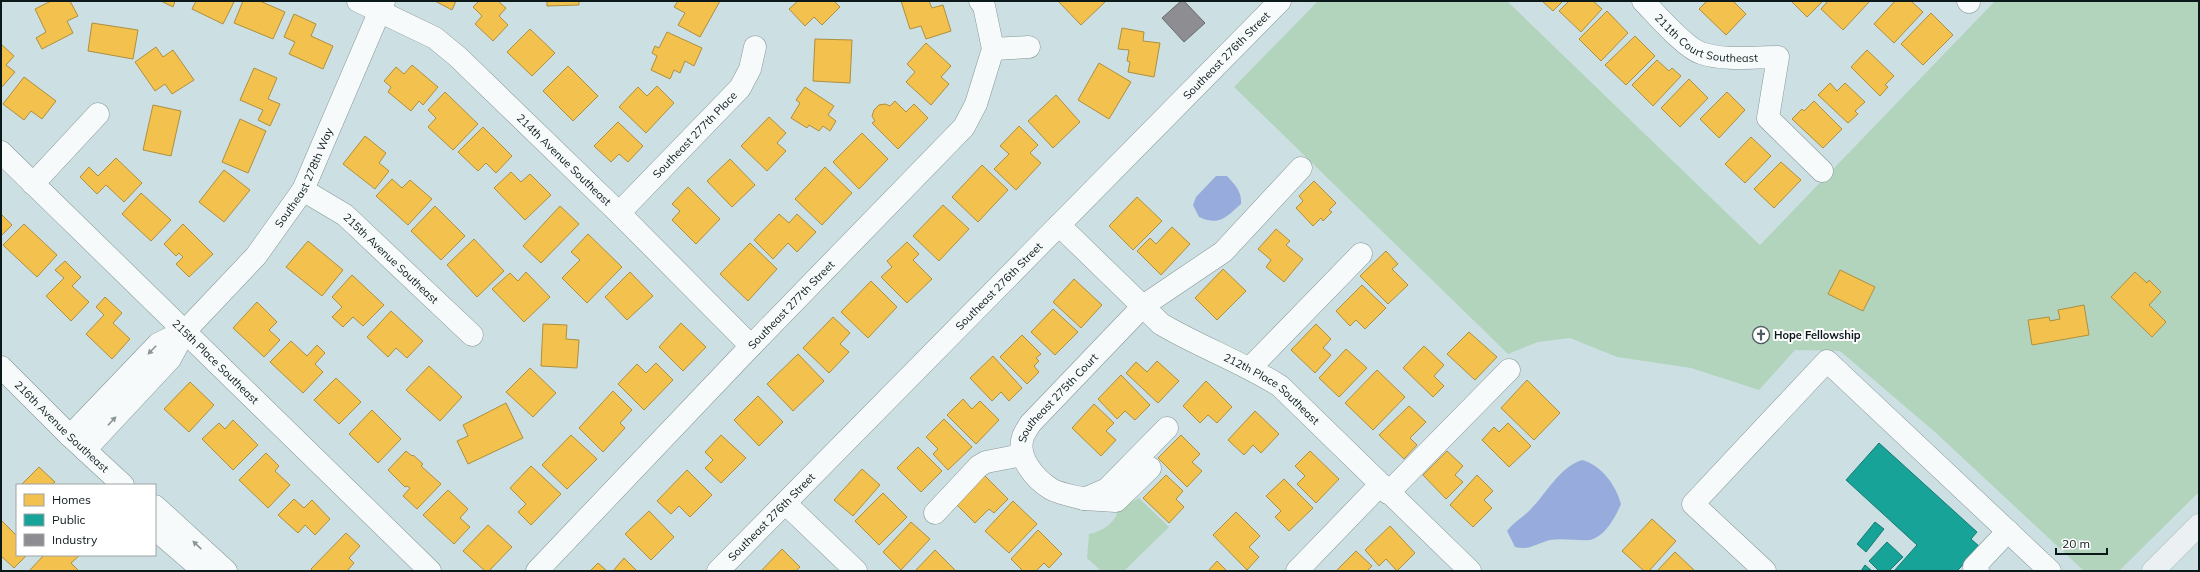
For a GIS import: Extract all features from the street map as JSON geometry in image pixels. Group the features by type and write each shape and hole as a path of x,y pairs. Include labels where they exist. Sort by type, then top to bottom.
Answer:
{"main road":[{"path":"2154,571 2199,525"}],"street":[{"name":"214th Avenue Southeast","path":"358,1 382,6 435,38 452,52 619,213 750,346"},
{"path":"980,1 984,6 993,49 1028,47"},
{"name":"Southeast 276th Street","path":"718,571 1280,1"},
{"name":"211th Court Southeast","path":"1643,1 1689,46 1700,53 1718,57 1778,57 1768,118 1822,171"},
{"name":"Southeast 278th Way","path":"77,443 170,359 185,331 256,256 303,190 382,6"},
{"name":"Southeast 277th Place","path":"619,213 740,88 750,69 755,47"},
{"name":"Southeast 277th Street","path":"537,571 750,346 964,127 976,104 993,49"},
{"path":"33,184 98,114"},
{"name":"215th Place Southeast","path":"1,152 430,571"},
{"name":"Southeast 275th Court","path":"1150,468 1116,501 1084,499 1052,489 1032,471 1022,455 1023,437 1030,424 1143,306 1223,252 1301,168"},
{"name":"215th Avenue Southeast","path":"303,190 346,215 472,335"},
{"name":"212th Place Southeast","path":"1059,225 1161,324 1250,368 1280,386 1384,489 1470,571"},
{"path":"1250,368 1361,254"},
{"path":"1765,571 1693,504 1827,361 2050,571"},
{"name":"216th Avenue Southeast","path":"1,367 77,443 122,484"},
{"path":"1297,571 1509,370"},
{"path":"1084,499 1107,489 1167,428"},
{"path":"935,513 979,466 986,462 1022,455"},
{"path":"785,503 856,571"},
{"path":"156,507 226,571"},
{"path":"156,526 163,536 204,571"},
{"path":"1978,571 1974,568 2008,531"}],"green space":[{"path":"1318,1 1507,1 1760,245 1995,1 2199,1 2199,492 2119,571 2084,571 1936,433 1840,351 1795,350 1759,390 1691,368 1617,357 1570,338 1538,342 1508,354 1234,87"},
{"path":"1139,498 1169,527 1124,571 1101,571 1087,558 1089,534 1108,526 1115,518 1118,509"}],"water":[{"path":"1216,176 1227,176 1233,182 1239,192 1241,204 1226,217 1217,221 1212,221 1199,217 1193,205 1196,197"},
{"path":"1582,460 1595,466 1607,477 1619,497 1621,504 1609,525 1600,535 1590,540 1555,539 1525,548 1515,547 1507,531 1514,523 1528,512 1559,475 1566,469"}],"building: Homes":[{"path":"51,1 70,1 78,16 67,21 73,33 42,49 36,38 46,32 35,9"},
{"path":"161,1 175,1 173,7"},
{"path":"196,1 234,2 223,24 192,9"},
{"path":"243,1 260,1 285,12 273,39 234,23"},
{"path":"435,1 456,1 452,10"},
{"path":"479,1 498,1 506,8 499,16 508,25 493,41 475,24 482,16 473,7"},
{"path":"547,1 579,1 579,5 547,6"},
{"path":"678,1 720,1 700,37 678,25 685,13 674,7"},
{"path":"798,1 834,1 840,7 822,25 814,17 805,26 789,9"},
{"path":"901,1 929,1 932,8 943,5 951,31 926,39 921,26 910,29"},
{"path":"1058,1 1106,1 1081,25"},
{"path":"1542,1 1563,1 1553,11"},
{"path":"1569,1 1593,1 1602,9 1581,32 1559,11"},
{"path":"1707,1 1733,1 1746,14 1726,35 1699,9"},
{"path":"1791,1 1823,1 1807,17"},
{"path":"1828,1 1870,1 1843,30 1821,9"},
{"path":"1895,1 1911,1 1923,12 1894,43 1874,24"},
{"path":"1607,11 1628,33 1601,61 1579,39"},
{"path":"1931,13 1953,35 1923,65 1901,44"},
{"path":"294,14 316,24 311,36 333,46 323,69 289,54 295,42 284,37"},
{"path":"92,23 138,30 133,59 88,51"},
{"path":"1122,28 1144,32 1143,41 1160,43 1154,77 1128,72 1130,62 1127,61 1129,50 1118,49"},
{"path":"530,29 555,53 532,76 507,52"},
{"path":"667,32 702,48 694,66 685,61 680,73 674,70 670,79 651,70 657,56 652,53 655,46 659,48"},
{"path":"1635,36 1655,56 1626,85 1605,65"},
{"path":"815,39 852,40 850,83 813,81"},
{"path":"926,43 951,66 941,77 949,84 931,105 906,82 915,72 907,64"},
{"path":"1,44 14,56 6,65 15,72 1,88"},
{"path":"156,47 163,57 173,50 194,80 172,94 165,84 155,91 135,62"},
{"path":"1867,50 1894,76 1885,85 1888,87 1880,96 1851,67"},
{"path":"1657,60 1669,71 1672,68 1681,76 1653,106 1632,85"},
{"path":"1099,63 1131,82 1109,119 1078,100"},
{"path":"412,65 438,87 423,105 419,101 411,111 388,92 391,87 384,81 396,67 404,74"},
{"path":"568,66 598,96 573,121 543,91"},
{"path":"254,68 277,78 268,99 280,104 270,126 258,120 263,110 240,100"},
{"path":"24,77 56,101 42,119 31,111 24,120 3,104"},
{"path":"1689,79 1708,98 1680,127 1661,108"},
{"path":"1830,83 1837,91 1845,83 1865,102 1855,111 1858,114 1848,123 1818,95"},
{"path":"657,86 674,103 646,133 619,107 638,87 647,96"},
{"path":"805,87 834,106 828,115 836,121 830,131 823,126 819,131 809,125 807,128 791,118 800,103 796,100"},
{"path":"445,92 478,124 453,150 428,127 436,118 428,110"},
{"path":"1727,92 1745,110 1719,138 1700,119"},
{"path":"1056,95 1080,122 1053,148 1028,121"},
{"path":"895,101 906,112 914,104 928,118 898,149 872,123 875,121 872,116 874,110 879,105 885,104 890,106"},
{"path":"1814,101 1842,129 1823,148 1792,119 1802,109 1804,111"},
{"path":"153,105 181,111 171,156 143,150"},
{"path":"769,117 786,133 777,143 786,151 767,171 741,146"},
{"path":"240,119 266,131 248,173 222,162"},
{"path":"618,122 643,146 628,162 619,154 611,162 594,146"},
{"path":"1019,126 1038,145 1030,153 1041,163 1016,190 994,169 1009,154 1000,146"},
{"path":"483,127 512,156 496,173 486,163 478,171 458,152"},
{"path":"862,133 888,159 859,189 833,162"},
{"path":"365,136 386,153 379,163 389,171 375,189 343,164"},
{"path":"1751,137 1771,156 1745,183 1725,164"},
{"path":"116,158 142,183 124,202 106,185 97,194 80,177 89,167 98,176"},
{"path":"730,159 755,185 732,207 707,181"},
{"path":"1781,162 1801,180 1774,208 1754,189"},
{"path":"982,165 1008,190 978,222 952,197"},
{"path":"825,167 852,193 822,225 795,199"},
{"path":"224,170 250,190 224,222 199,202"},
{"path":"511,172 521,182 530,174 551,195 525,220 494,188"},
{"path":"392,179 402,188 410,180 432,199 408,225 376,196"},
{"path":"1314,181 1336,203 1329,210 1332,212 1323,221 1321,218 1313,226 1296,208 1303,201 1299,196"},
{"path":"688,187 720,219 696,244 672,220 680,211 672,204"},
{"path":"141,193 171,220 151,241 122,214"},
{"path":"1137,197 1162,221 1133,250 1109,226"},
{"path":"943,205 969,229 939,261 913,236"},
{"path":"435,206 465,236 441,260 411,231"},
{"path":"560,206 579,224 541,263 523,246"},
{"path":"1,214 12,225 1,236"},
{"path":"779,214 789,223 797,214 816,232 797,252 788,243 773,259 754,240"},
{"path":"24,224 57,255 37,277 3,245"},
{"path":"183,224 213,254 189,277 176,264 183,257 179,253 176,256 164,244"},
{"path":"1172,227 1190,244 1161,275 1137,251 1150,238 1156,244"},
{"path":"1276,229 1290,241 1286,245 1303,259 1284,282 1266,267 1271,260 1258,249"},
{"path":"588,234 622,267 587,303 562,278 580,260 571,252"},
{"path":"474,239 504,271 477,297 447,265"},
{"path":"308,241 343,270 322,296 286,267"},
{"path":"907,242 919,254 913,260 932,279 907,303 881,277 892,267 887,261"},
{"path":"750,243 777,269 748,301 720,274"},
{"path":"1386,251 1398,264 1392,269 1408,285 1388,304 1360,276"},
{"path":"65,261 81,277 72,286 89,302 71,321 46,296 64,278 55,270"},
{"path":"1223,269 1246,291 1217,320 1195,298"},
{"path":"1840,270 1875,287 1863,311 1828,294"},
{"path":"526,272 550,297 524,322 492,289 510,273 518,281"},
{"path":"630,272 653,296 627,320 605,297"},
{"path":"2135,272 2147,283 2149,280 2161,292 2149,305 2166,322 2152,337 2111,297"},
{"path":"352,275 384,305 363,326 353,317 343,327 332,317 342,307 332,297"},
{"path":"1074,279 1102,305 1081,328 1053,302"},
{"path":"871,281 897,307 868,338 841,312"},
{"path":"1362,285 1386,308 1365,329 1356,320 1350,326 1336,311"},
{"path":"105,297 122,313 113,323 130,339 112,359 86,334 104,315 96,307"},
{"path":"257,302 277,322 269,330 280,340 264,357 233,328"},
{"path":"2084,305 2089,335 2032,345 2028,320 2049,317 2050,321 2060,319 2058,310"},
{"path":"1053,309 1078,332 1055,355 1031,332"},
{"path":"391,311 423,341 407,358 396,348 388,357 367,337"},
{"path":"833,317 850,333 840,344 849,352 829,373 803,348"},
{"path":"681,323 706,347 683,371 659,347"},
{"path":"543,324 567,325 566,339 579,340 577,368 541,366"},
{"path":"1316,324 1331,339 1323,348 1331,355 1315,373 1291,350"},
{"path":"1469,332 1497,357 1475,380 1447,354"},
{"path":"1022,335 1041,354 1036,358 1039,361 1034,366 1039,372 1027,384 1000,357"},
{"path":"291,341 307,356 317,345 325,353 315,364 323,372 303,393 270,362"},
{"path":"1424,346 1444,365 1434,376 1444,386 1433,397 1403,368"},
{"path":"1346,349 1367,368 1339,397 1319,378"},
{"path":"798,354 824,381 793,411 767,384"},
{"path":"993,356 1022,388 1009,401 1001,392 992,401 970,378"},
{"path":"1157,361 1179,381 1158,403 1126,373 1136,362 1147,372"},
{"path":"656,363 673,380 644,410 618,384 637,364 646,373"},
{"path":"429,366 462,397 440,421 406,390"},
{"path":"530,368 556,393 533,417 506,392"},
{"path":"1377,370 1405,397 1373,430 1345,403"},
{"path":"1121,375 1150,405 1135,420 1125,411 1117,419 1098,399"},
{"path":"336,378 361,402 339,424 314,400"},
{"path":"1527,380 1560,413 1534,440 1501,408"},
{"path":"1206,381 1232,407 1217,423 1208,415 1200,423 1183,406"},
{"path":"190,382 214,405 189,432 164,409"},
{"path":"613,391 632,410 620,423 625,428 603,452 579,428"},
{"path":"758,396 783,422 759,446 734,420"},
{"path":"963,399 972,409 980,401 999,420 976,444 947,415"},
{"path":"506,403 523,438 468,464 457,441 468,436 463,425"},
{"path":"1094,404 1114,423 1106,431 1116,440 1101,456 1072,428"},
{"path":"1409,406 1426,422 1410,438 1417,445 1404,459 1379,435"},
{"path":"372,410 401,439 378,463 349,434"},
{"path":"1255,411 1279,434 1261,453 1253,445 1244,455 1228,440"},
{"path":"944,419 972,447 948,470 933,454 938,449 926,437"},
{"path":"233,420 258,445 233,470 202,439 219,423 225,429"},
{"path":"1508,423 1531,446 1509,467 1482,440 1494,427 1499,432"},
{"path":"571,435 597,459 567,489 542,465"},
{"path":"721,435 746,458 721,483 705,468 713,460 705,452"},
{"path":"1181,435 1200,454 1192,462 1202,471 1187,487 1158,458"},
{"path":"918,447 942,471 921,492 897,468"},
{"path":"406,451 423,464 421,466 441,484 417,509 403,496 410,488 407,486 405,487 388,470"},
{"path":"1310,451 1339,479 1316,503 1297,484 1305,476 1295,466"},
{"path":"1447,451 1463,466 1455,475 1463,482 1446,499 1423,475"},
{"path":"266,453 279,466 275,471 290,485 268,508 239,480"},
{"path":"531,466 561,494 531,525 518,512 526,504 510,488"},
{"path":"39,467 55,482 52,484 22,484"},
{"path":"862,469 880,485 853,516 834,500"},
{"path":"687,470 712,495 690,517 679,506 671,514 657,501"},
{"path":"1166,475 1183,491 1176,499 1184,507 1169,523 1143,498"},
{"path":"1477,475 1493,491 1484,500 1492,508 1473,527 1450,505"},
{"path":"985,476 1008,499 994,513 989,509 975,523 956,504"},
{"path":"1284,479 1313,508 1289,531 1275,517 1281,511 1266,496"},
{"path":"448,490 468,509 460,518 470,527 454,544 423,515"},
{"path":"883,493 907,517 879,545 855,521"},
{"path":"294,499 304,508 312,500 330,519 315,535 305,525 298,533 278,515"},
{"path":"1013,501 1037,524 1009,553 985,531"},
{"path":"649,511 674,537 651,560 625,534"},
{"path":"1236,512 1260,536 1249,547 1259,557 1247,570 1213,535"},
{"path":"1652,519 1676,541 1649,571 1644,571 1622,551"},
{"path":"1,520 16,535 16,556 26,556 14,568 1,556"},
{"path":"911,522 930,539 901,570 883,552"},
{"path":"488,525 512,547 489,571 485,571 463,551"},
{"path":"1390,526 1415,553 1397,571 1386,559 1379,566 1365,550"},
{"path":"1038,530 1062,554 1049,568 1044,563 1036,571 1023,571 1011,559"},
{"path":"346,533 360,546 349,558 354,563 347,571 313,571 311,569"},
{"path":"782,549 800,567 796,571 761,571"},
{"path":"935,550 956,571 915,571"},
{"path":"1356,551 1372,566 1367,571 1336,571"},
{"path":"1675,552 1695,571 1657,571"},
{"path":"43,556 79,556 71,563 79,571 29,571"},
{"path":"624,558 637,571 613,571"},
{"path":"1217,561 1227,571 1208,571"},
{"path":"598,563 607,571 590,571"}],"building: Public":[{"path":"1879,443 1977,532 1971,539 1980,547 1957,571 1894,571 1917,545 1846,480"},
{"path":"1875,522 1884,529 1866,552 1857,544"},
{"path":"1887,542 1903,557 1889,571 1879,571 1869,561"},
{"path":"1865,565 1872,571 1861,571"}],"building: Industry":[{"path":"1181,1 1184,1 1205,23 1184,42 1162,18"}],"place":[{"name":"Hope Fellowship","path":"1761,335"}]}
